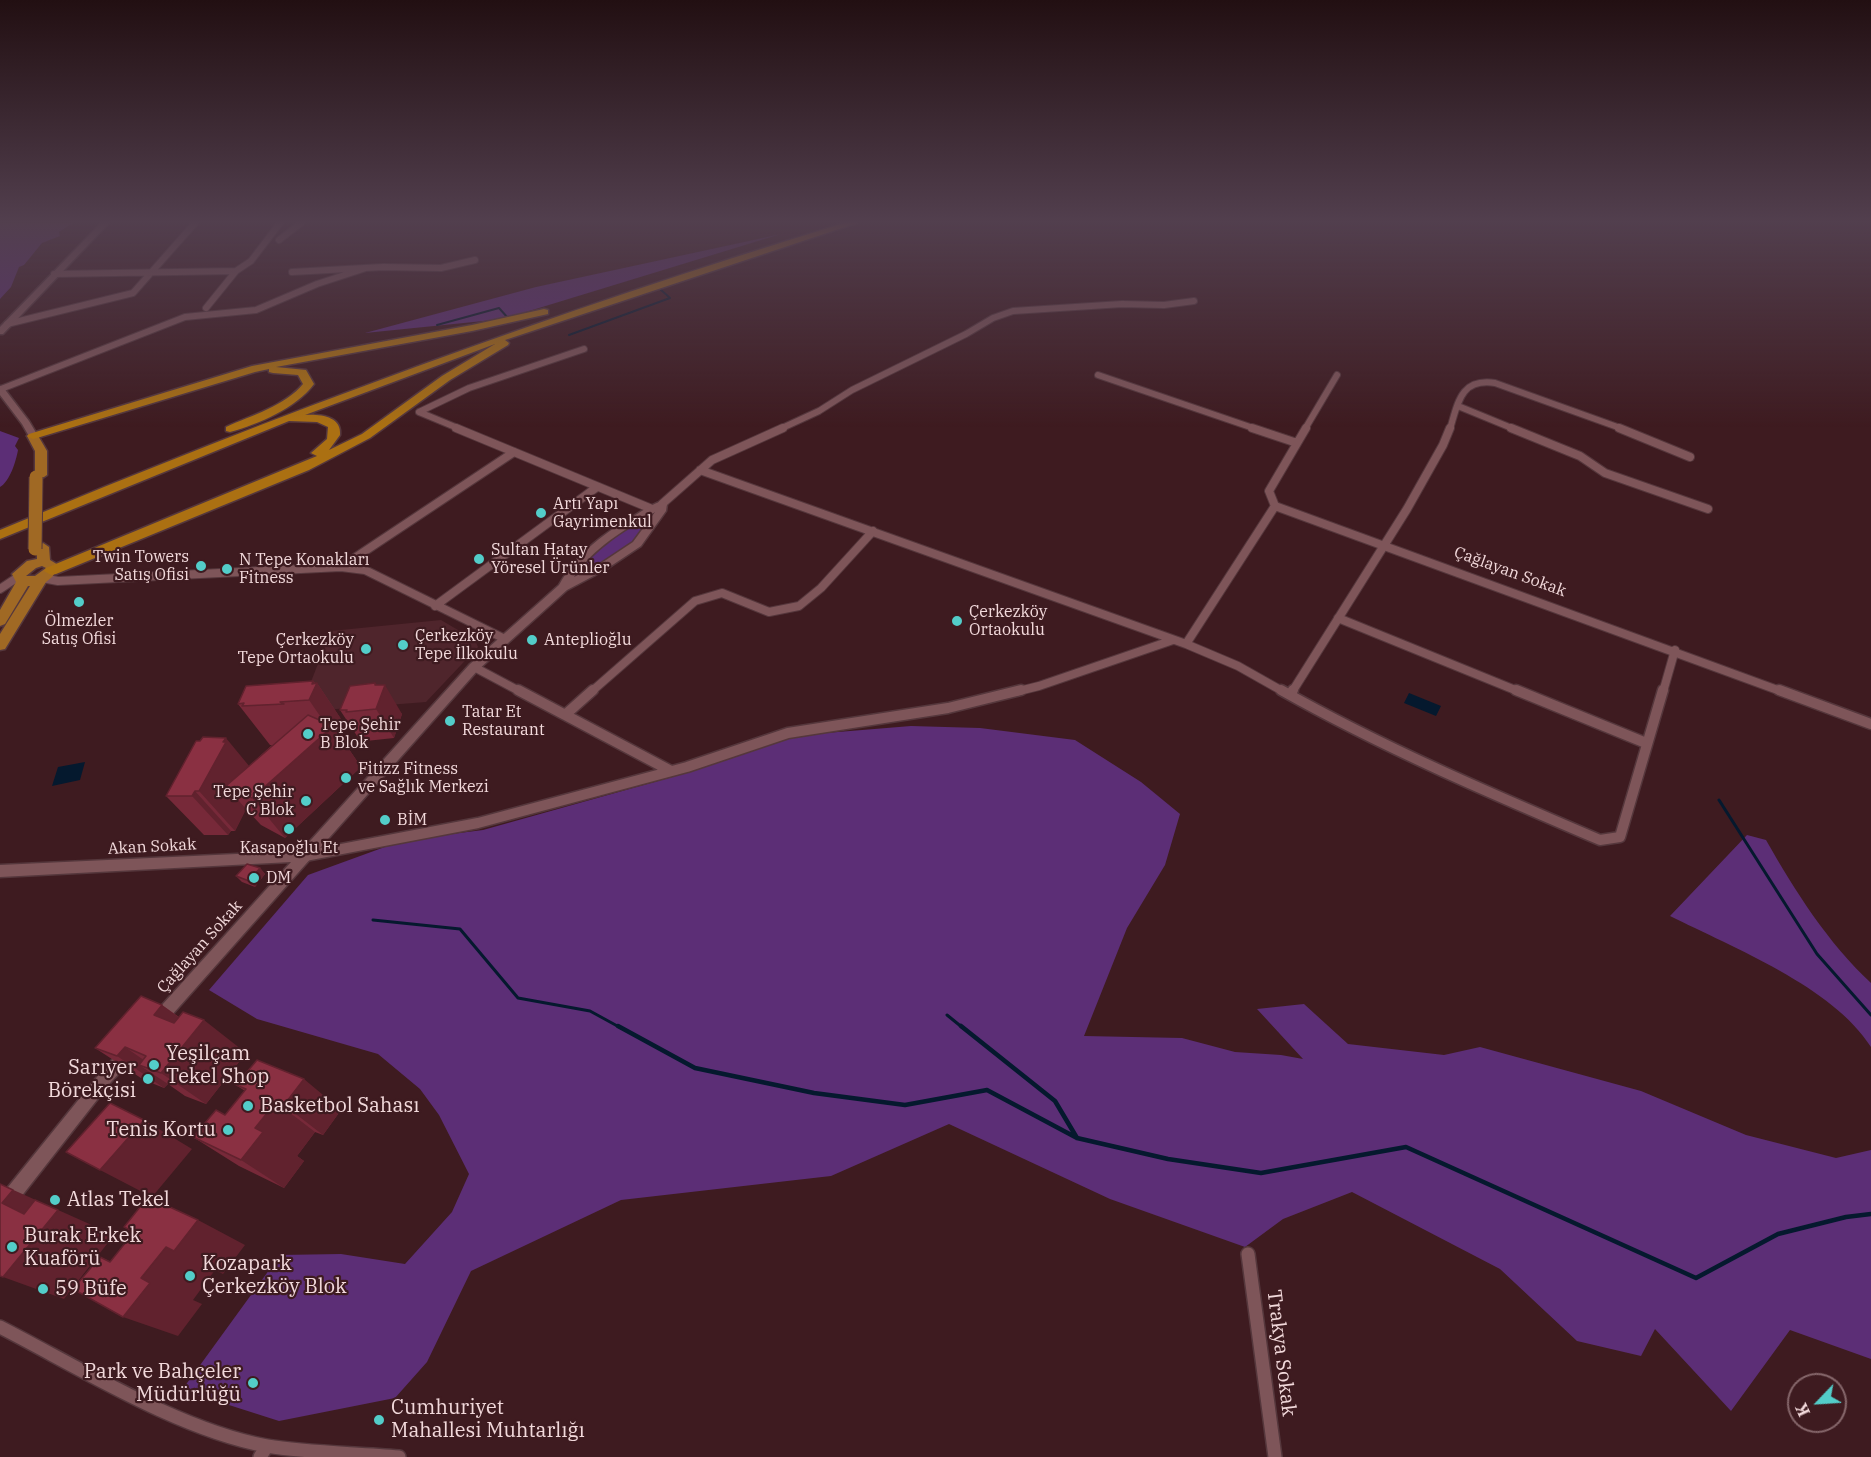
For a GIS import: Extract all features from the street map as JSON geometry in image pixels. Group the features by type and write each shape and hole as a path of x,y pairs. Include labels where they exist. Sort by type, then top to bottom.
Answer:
{"highway":[{"path":"0,525 218,439 627,291"},
{"path":"35,441 288,361 461,332 582,306 630,291"},
{"path":"47,568 305,467 366,436 446,378 501,344 582,306"},
{"path":"0,535 218,439 283,404 304,391 309,384 302,372 275,370 35,441"},
{"path":"47,568 309,458 331,443 336,429 333,424 323,419 307,417 218,439"}],"main road":[{"path":"35,441 34,452 39,476 39,548 47,568"},
{"path":"0,621 21,588 22,575 39,548"},
{"path":"22,575 47,568"},
{"path":"0,645 47,568"}],"street":[{"path":"0,332 38,291"},
{"path":"7,324 135,291"},
{"path":"206,308 220,291"},
{"path":"35,441 26,423 0,389 185,317 256,310 301,291"},
{"path":"562,587 570,573 607,537 657,506 712,460 819,411 852,390 966,334 993,318 1013,311 1122,304 1164,305 1194,301"},
{"path":"562,587 602,568 637,544 661,511 657,506 597,487 419,412 469,388 584,349"},
{"path":"1098,375 1297,443"},
{"path":"1186,644 1275,506 1269,491 1337,375"},
{"path":"1290,695 1385,545 1445,442 1458,406 1469,386 1481,381 1495,383 1620,428 1690,457"},
{"path":"1458,406 1580,456 1605,473 1708,509"},
{"path":"341,567 514,452"},
{"path":"700,471 1054,593 1186,644 1238,666 1290,695 1449,775 1600,840 1620,837 1675,650"},
{"path":"435,606 597,487"},
{"name":"Çağlayan Sokak","path":"1275,506 1675,650 1871,724"},
{"path":"565,715 696,601 722,593 768,612 799,606 821,588 873,531"},
{"path":"47,568 58,581 341,567 365,570 505,639"},
{"path":"0,589 22,575"},
{"name":"Çağlayan Sokak","path":"0,1210 106,1077 474,667 562,587"},
{"path":"1338,618 1646,743"},
{"path":"305,856 438,828 478,823 671,771 788,733 948,708 1039,686 1173,640"},
{"path":"474,667 671,771"},
{"name":"Akan Sokak","path":"0,871 305,856"},
{"name":"Trakya Sokak","path":"1248,1254 1275,1457"},
{"path":"0,1327 161,1410 264,1451 399,1457"}],"shaded area":[{"path":"0,291 7,291 0,299"},
{"path":"521,291 595,291 503,319 365,333"},
{"path":"0,431 19,438 15,446 18,450 16,460 7,480 0,487"},
{"path":"659,509 631,545 596,569 575,579 570,577 613,534"},
{"path":"441,620 475,640 478,647 426,702 299,712 331,631"},
{"path":"911,726 980,728 1075,740 1141,782 1180,814 1165,865 1127,928 1084,1036 1182,1038 1235,1052 1303,1059 1257,1009 1304,1004 1348,1044 1444,1055 1480,1047 1641,1091 1746,1135 1836,1158 1871,1150 1871,1359 1790,1330 1731,1411 1655,1329 1641,1356 1577,1341 1500,1269 1352,1192 1283,1219 1245,1247 1110,1199 949,1124 831,1176 621,1200 471,1271 427,1362 395,1398 279,1421 182,1390 280,1255 341,1254 405,1264 452,1212 469,1174 439,1115 420,1089 378,1054 257,1019 209,990 308,875 404,840 483,830 672,777 789,736"},
{"path":"1747,835 1766,840 1813,916 1871,983 1871,1047 1854,1025 1808,988 1752,956 1670,916"}],"water":[{"path":"1409,693 1441,706 1436,716 1404,703"},
{"path":"85,762 80,780 52,786 58,767"}],"building":[{"path":"313,681 312,684 317,683 309,700 280,702 284,704 242,706 244,703 238,704 246,686"},
{"path":"375,683 375,685 385,685 376,709 346,712 347,710 340,710 350,686"},
{"path":"308,715 333,726 252,798 226,786"},
{"path":"203,737 226,738 223,742 226,742 199,791 195,791 192,796 166,796 196,741 200,741"},
{"path":"247,864 260,868 249,881 236,876"},
{"path":"141,996 162,1005 154,1015 174,1023 183,1012 204,1020 161,1073 139,1065 146,1056 125,1047 117,1056 95,1048"},
{"path":"257,1060 304,1079 284,1105 276,1102 255,1128 263,1132 241,1160 193,1137 216,1110 225,1115 246,1089 236,1085"},
{"path":"110,1103 144,1120 100,1170 66,1152"},
{"path":"0,1184 13,1190 2,1203 24,1214 35,1200 58,1210 3,1277 0,1276"},
{"path":"148,1197 198,1220 174,1251 166,1247 141,1278 150,1283 123,1317 73,1289 100,1257 110,1262 134,1232 124,1227"}],"waterway":[{"path":"569,335 670,298 662,291"},
{"path":"437,325 499,308 508,318"},
{"path":"1719,800 1817,954 1871,1015"},
{"path":"373,920 460,929 518,998 590,1011 621,1028"},
{"path":"947,1015 963,1028"},
{"path":"618,1026 695,1068 814,1093 905,1105 987,1090 1077,1138"},
{"path":"961,1026 1055,1101 1077,1138"},
{"path":"1077,1138 1168,1159 1261,1173 1406,1147 1696,1278 1778,1234 1846,1217 1871,1214"}],"place":[{"name":"Artı Yapı Gayrimenkul","path":"541,513"},
{"name":"Sultan Hatay Yöresel Ürünler","path":"479,559"},
{"name":"Twin Towers Satış Ofisi","path":"201,566"},
{"name":"N Tepe Konakları Fitness","path":"227,569"},
{"name":"Ölmezler Satış Ofisi","path":"79,602"},
{"name":"Çerkezköy Ortaokulu","path":"957,621"},
{"name":"Anteplioğlu","path":"532,640"},
{"name":"Çerkezköy Tepe İlkokulu","path":"403,645"},
{"name":"Çerkezköy Tepe Ortaokulu","path":"366,649"},
{"name":"Tatar Et Restaurant","path":"450,721"},
{"name":"Tepe Şehir B Blok","path":"308,734"},
{"name":"Fitizz Fitness ve Sağlık Merkezi","path":"346,778"},
{"name":"Tepe Şehir C Blok","path":"306,801"},
{"name":"BİM","path":"385,820"},
{"name":"Kasapoğlu Et","path":"289,829"},
{"name":"DM","path":"254,878"},
{"name":"Yeşilçam Tekel Shop","path":"154,1065"},
{"name":"Sarıyer Börekçisi","path":"148,1079"},
{"name":"Basketbol Sahası","path":"248,1106"},
{"name":"Tenis Kortu","path":"228,1130"},
{"name":"Atlas Tekel","path":"55,1200"},
{"name":"Burak Erkek Kuaförü","path":"12,1247"},
{"name":"Kozapark Çerkezköy Blok","path":"190,1276"},
{"name":"59 Büfe","path":"43,1289"},
{"name":"Park ve Bahçeler Müdürlüğü","path":"253,1383"},
{"name":"Cumhuriyet Mahallesi Muhtarlığı","path":"379,1420"}]}
